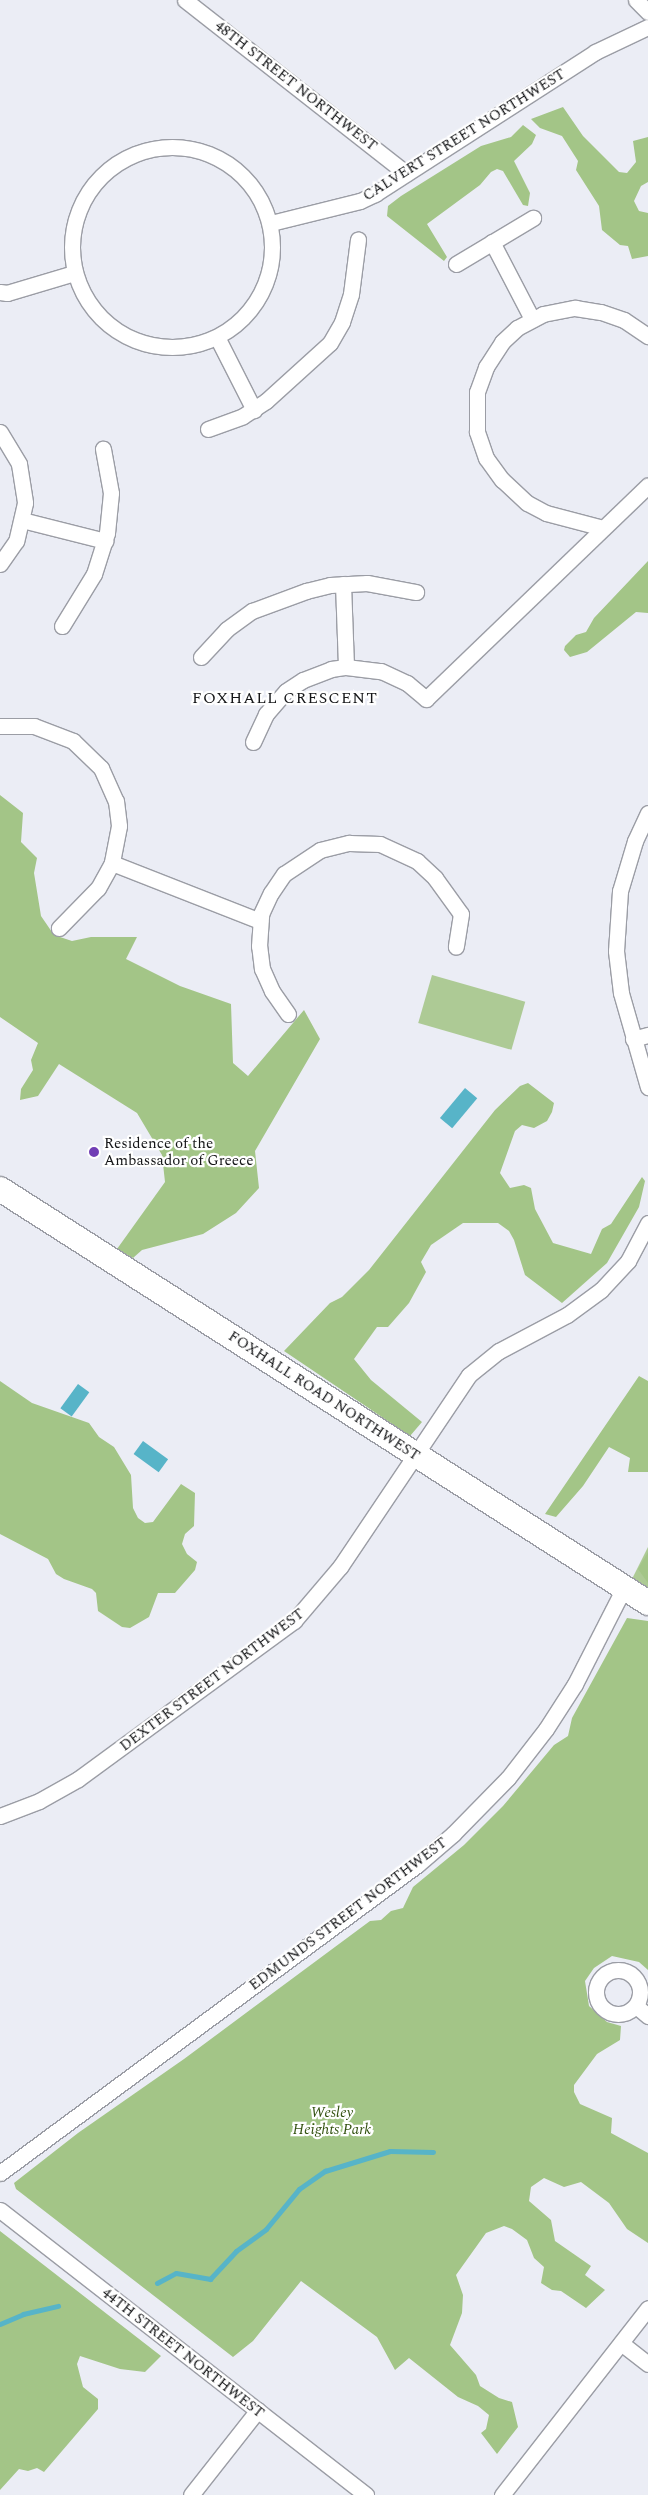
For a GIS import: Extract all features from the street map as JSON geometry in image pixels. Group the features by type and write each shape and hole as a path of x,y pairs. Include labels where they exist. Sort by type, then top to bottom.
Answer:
{"main road":[{"name":"FOXHALL ROAD NORTHWEST","path":"0,1189 648,1603"}],"street":[{"name":"48TH STREET NORTHWEST","path":"185,0 406,173"},
{"path":"636,0 648,12"},
{"name":"CALVERT STREET NORTHWEST","path":"271,223 360,201 595,52 648,27"},
{"path":"179,146 207,153 222,160 252,185 271,223 272,246 266,283 253,306 217,337 197,345 170,347 123,335 93,309 74,273 72,234 82,202 111,167 148,149 179,146"},
{"path":"456,264 532,218"},
{"path":"208,429 254,410 298,376 334,336 352,287 358,239"},
{"path":"492,242 532,319"},
{"path":"0,292 6,293 74,273"},
{"path":"604,528 556,517 527,503 502,480 481,445 475,406 486,367 502,342 532,319 562,309 588,309 624,320 648,336"},
{"path":"217,337 254,410"},
{"path":"0,432 15,455 22,474 22,520 16,541 0,564"},
{"path":"62,626 91,580 105,541 111,493 104,449"},
{"path":"253,742 266,714 286,691 312,675 346,667 390,674 407,683 426,699 648,486"},
{"path":"22,520 105,541"},
{"path":"343,584 346,667"},
{"path":"201,657 227,629 252,611 306,591 343,584 380,584 416,592"},
{"path":"0,726 22,725 54,732 73,741 95,761 110,785 118,810 118,835 112,863 98,888 58,928"},
{"path":"648,813 628,862 617,914 619,984 641,1037 648,1087"},
{"path":"288,1014 272,991 262,968 259,946 260,921 274,887 305,857 341,844 380,844 417,861 455,904 462,920 456,948"},
{"path":"112,863 260,921"},
{"name":"DEXTER STREET NORTHWEST","path":"0,1816 39,1801 92,1770 294,1621 340,1567 414,1454 470,1375 499,1351 568,1315 601,1290 628,1261 648,1223"},
{"name":"EDMUNDS STREET NORTHWEST","path":"0,2173 409,1871 453,1834 508,1778 546,1729 574,1684 624,1588"},
{"path":"636,2006 648,2016"},
{"name":"44TH STREET NORTHWEST","path":"0,2210 366,2495"},
{"path":"502,2495 648,2308"},
{"path":"621,2343 648,2364"},
{"path":"191,2495 258,2410"}],"green space":[{"path":"563,107 583,136 619,172 627,173 636,162 633,141 648,137 648,182 641,186 634,201 639,211 648,213 648,256 632,259 628,246 620,245 602,230 599,206 576,170 578,161 562,136 540,128 531,119"},
{"path":"523,125 536,135 532,144 514,161 530,193 528,206 523,205 503,171 497,169 491,172 480,185 427,224 447,257 444,261 387,216 388,206 401,196 481,146 511,137"},
{"path":"648,561 648,613 636,612 587,652 570,657 564,650 565,646 576,635 586,632 594,618"},
{"path":"0,795 23,813 21,842 37,858 34,873 41,916 54,935 72,941 91,937 137,937 126,959 180,986 231,1004 233,1063 248,1076 304,1010 320,1039 255,1151 259,1188 236,1213 203,1234 142,1250 133,1258 117,1249 165,1182 162,1155 137,1113 59,1064 38,1096 20,1100 21,1089 33,1070 31,1060 38,1043 0,1017"},
{"path":"432,975 525,1002 511,1050 418,1023"},
{"path":"528,1083 554,1103 552,1112 547,1121 534,1128 522,1125 515,1131 500,1173 510,1188 524,1185 531,1188 535,1209 553,1243 591,1254 602,1229 611,1224 642,1177 645,1181 639,1207 607,1263 562,1303 525,1275 514,1240 509,1231 498,1223 463,1223 431,1245 421,1262 426,1272 409,1303 388,1327 377,1327 354,1359 371,1380 422,1422 410,1436 284,1351 330,1303 342,1297 369,1270 495,1110 520,1086"},
{"path":"639,1376 648,1381 648,1472 628,1472 630,1458 609,1447 583,1486 556,1517 545,1514"},
{"path":"0,1381 32,1403 89,1423 99,1437 114,1447 131,1475 133,1508 138,1518 145,1523 153,1522 181,1484 195,1493 194,1526 185,1534 182,1544 187,1554 197,1562 195,1570 175,1593 158,1593 149,1617 130,1628 122,1627 98,1611 96,1593 92,1589 64,1579 56,1574 48,1559 0,1534"},
{"path":"648,1547 648,1599 629,1585"},
{"path":"648,1552 648,1583 638,1569"},
{"name":"Wesley Heights Park","path":"627,1618 648,1621 648,1970 639,1962 612,1956 594,1968 585,1981 589,2006 607,2022 621,2026 620,2040 597,2054 574,2085 574,2092 580,2104 612,2118 611,2133 648,2153 648,2243 627,2229 609,2203 581,2182 564,2187 544,2178 531,2187 529,2201 551,2220 555,2241 591,2266 585,2275 605,2290 586,2308 561,2291 552,2290 541,2283 544,2267 534,2258 527,2240 512,2229 504,2226 486,2233 456,2275 463,2295 462,2313 450,2345 476,2375 480,2386 499,2398 512,2402 518,2427 497,2454 481,2433 486,2429 489,2415 478,2406 458,2397 409,2358 395,2370 377,2337 301,2281 253,2341 233,2357 16,2189 14,2183 78,2133 184,2059 370,1921 381,1920 391,1911 403,1908 413,1887 464,1845 503,1806 554,1745 568,1736 572,1718"},
{"path":"0,2231 161,2356 145,2372 120,2369 80,2356 77,2364 83,2387 98,2399 98,2409 44,2472 37,2468 28,2471 19,2469 0,2490"}],"water":[{"path":"465,1088 477,1098 452,1128 440,1118"},
{"path":"78,1384 89,1392 72,1416 60,1408"},
{"path":"143,1441 168,1459 159,1472 134,1454"}],"waterway":[{"path":"157,2283 176,2273 210,2279 236,2251 266,2229 299,2189 325,2171 390,2151 433,2152"},
{"path":"0,2324 23,2314 58,2306"}],"place":[{"name":"Residence of the Ambassador of Greece","path":"94,1152"}],"district":[{"name":"FOXHALL CRESCENT","path":"285,698"}]}
